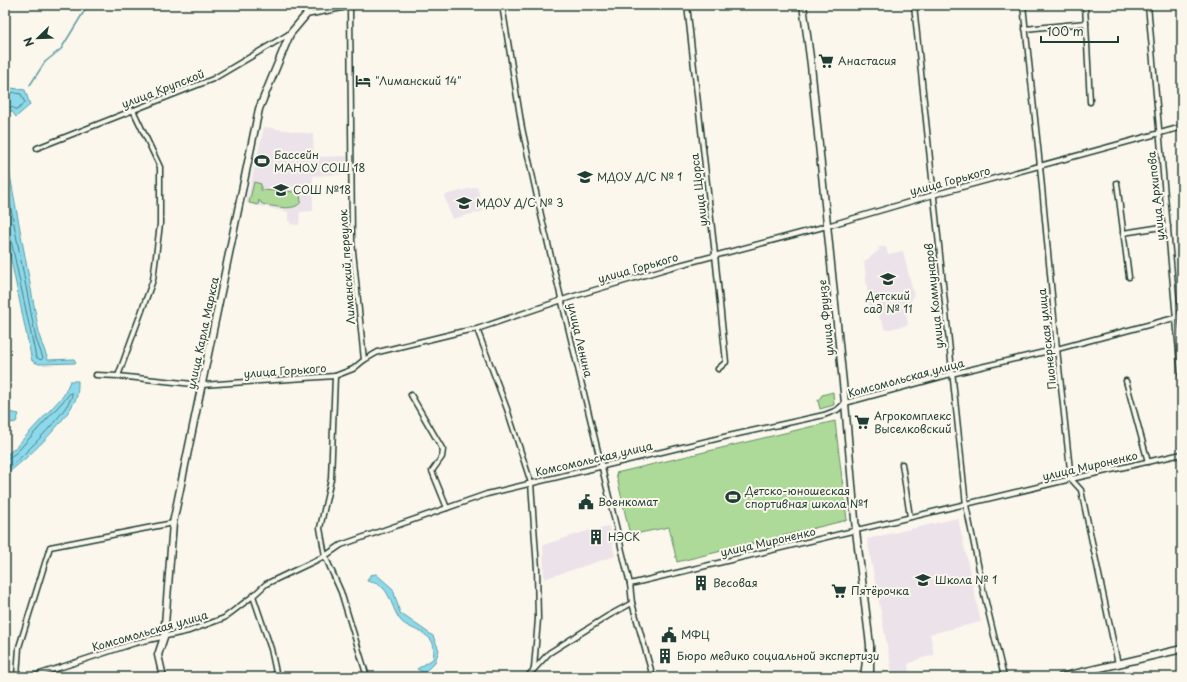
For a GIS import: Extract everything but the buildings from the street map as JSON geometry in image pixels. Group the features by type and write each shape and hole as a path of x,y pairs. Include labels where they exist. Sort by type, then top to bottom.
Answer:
{"main road":[{"name":"улица Карла Маркса","path":"163,677 158,655 164,637 173,523 259,109 290,34 306,15 312,5"},
{"name":"улица Фрунзе","path":"803,5 811,65 845,403 856,531 870,645 870,677"},
{"name":"улица Фрунзе","path":"864,677 867,653 867,630"},
{"path":"1062,677 1077,675 1182,649"}],"street":[{"path":"306,15 358,5"},
{"name":"улица Ленина","path":"502,5 522,128 541,215 630,584 632,603 652,677"},
{"name":"улица Щорса","path":"687,5 716,255 726,362 718,369"},
{"name":"улица Коммунаров","path":"914,5 951,374 966,505 984,594 1004,677"},
{"name":"Пионерская улица","path":"1023,5 1071,479 1081,490 1118,664"},
{"path":"1085,5 1090,102"},
{"name":"улица Архипова","path":"1148,5 1182,386"},
{"name":"Лиманский переулок","path":"350,6 352,241 364,360"},
{"path":"1025,29 1086,23"},
{"name":"улица Крупской","path":"37,148 213,79 290,34"},
{"path":"118,376 153,280 160,224 160,167 133,110"},
{"name":"улица Горького","path":"96,375 202,385 335,376 353,369 364,360 378,352 477,329 562,301 716,255 827,226 933,195 1182,127"},
{"path":"1117,183 1129,277"},
{"path":"1123,233 1168,226"},
{"name":"Комсомольская улица","path":"31,677 135,643 189,631 224,618 254,596 266,584 325,556 341,545 487,494 724,437 824,415 837,410 845,403 951,374 1057,349 1182,316"},
{"path":"477,329 507,409 531,483 537,569 538,619 534,668"},
{"path":"335,376 331,479 320,528 325,556 341,592 367,677"},
{"path":"1126,381 1148,462"},
{"path":"411,395 443,450 442,457 432,471 447,508"},
{"name":"улица Мироненко","path":"630,584 1182,454"},
{"path":"902,464 910,517"},
{"path":"17,677 19,647 50,547 173,523"},
{"path":"254,596 271,649 277,677"},
{"path":"527,677 549,653 608,616 632,603"}],"shaded area":[{"name":"СОШ №18","path":"264,127 313,134 314,157 347,156 347,174 313,176 313,211 300,212 299,225 290,224 290,221 288,221 288,212 246,203"},
{"name":"МДОУ Д/С № 3","path":"477,187 484,211 452,219 444,195"},
{"name":"Детский сад № 11","path":"878,247 886,247 888,254 903,251 914,296 906,310 908,325 885,330 882,321 880,320 878,310 870,312 864,262 879,250"},
{"name":"Школа № 1","path":"958,518 981,622 930,634 934,655 908,664 909,673 893,677 867,539"},
{"path":"609,526 615,556 544,579 543,545 590,530 592,532"}],"green space":[{"path":"254,182 261,184 261,190 297,192 300,194 301,202 294,207 289,208 265,205 259,200 258,205 249,203"},
{"path":"833,392 834,405 820,409 818,401 822,395"},
{"name":"Детско-юношеская спортивная школа №1","path":"835,421 847,520 677,562 669,527 630,535 616,473"}],"water":[{"path":"5,87 25,90 30,105 16,117 12,111 5,113"},
{"path":"5,157 7,159 40,338 48,360 74,359 76,363 39,364 32,361 5,231"},
{"path":"70,381 78,381 78,390 77,397 70,409 54,430 24,460 5,475 5,456 14,449 64,395"},
{"path":"9,412 19,414 16,422 5,424 5,414"},
{"path":"376,574 393,589 400,613 433,636 439,650 435,662 424,673 417,669 433,659 433,644 425,634 402,622 383,588 367,581 370,575"}],"waterway":[{"path":"30,85 45,62 61,49 88,5"}],"place":[{"name":"Анастасия","path":"826,61"},
{"name":"\"Лиманский 14\"","path":"363,81"},
{"name":"Бассейн МАНОУ СОШ 18","path":"262,161"},
{"name":"МДОУ Д/С № 1","path":"585,177"},
{"name":"СОШ №18","path":"281,190"},
{"name":"МДОУ Д/С № 3","path":"464,203"},
{"name":"Детский сад № 11","path":"888,279"},
{"name":"Агрокомплекс Выселковский","path":"862,422"},
{"name":"Детско-юношеская спортивная школа №1","path":"733,497"},
{"name":"Военкомат","path":"586,502"},
{"name":"НЭСК","path":"596,537"},
{"name":"Школа № 1","path":"923,580"},
{"name":"Весовая","path":"701,583"},
{"name":"Пятёрочка","path":"839,591"},
{"name":"МФЦ","path":"669,635"},
{"name":"Бюро медико социальной экспертизи","path":"665,656"}]}
